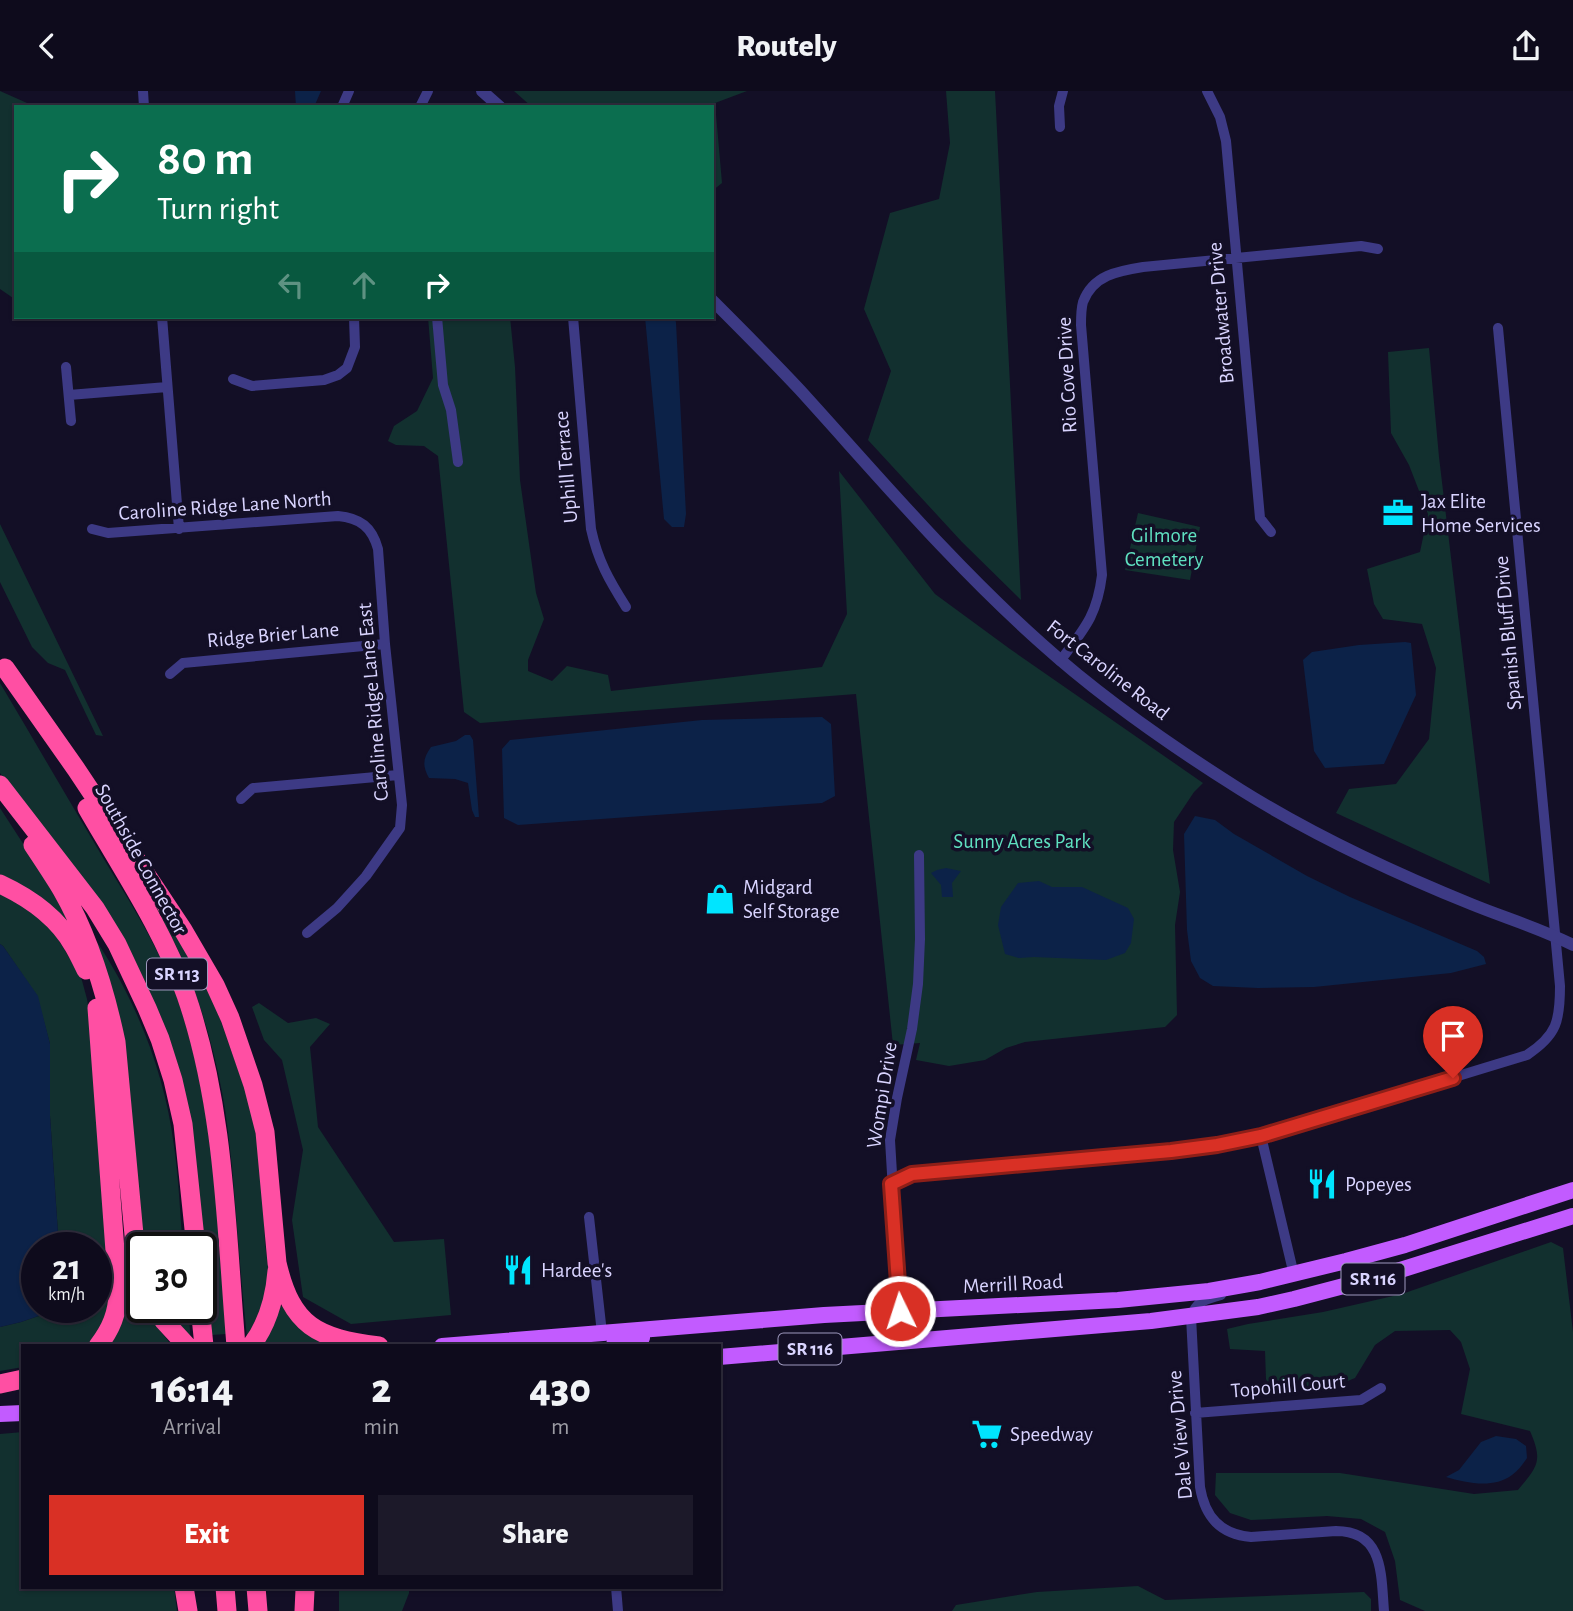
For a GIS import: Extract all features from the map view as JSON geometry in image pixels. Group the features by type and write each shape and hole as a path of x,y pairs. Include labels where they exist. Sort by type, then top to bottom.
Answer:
{"highway":[{"path":"2,664 76,769 183,930 225,1007 242,1051 265,1132 277,1263 290,1302 305,1322 319,1331 337,1340 365,1344"},
{"name":"Southside Connector","path":"2,664 164,943 185,993 207,1070 216,1121 236,1337"},
{"path":"5,791 24,830 63,891 81,927 108,1006 116,1042 136,1232"},
{"name":"SR 113","path":"5,791 95,908 117,944 147,1008 160,1039 183,1124 193,1232"},
{"path":"0,884 18,893 48,915 72,943 88,975 107,1052 130,1232"},
{"path":"97,1008 118,1291 114,1319 100,1344"},
{"path":"252,1344 270,1308 277,1263"},
{"path":"166,1323 185,1344"},
{"path":"0,1385 21,1380"},
{"path":"183,1589 186,1611"},
{"path":"225,1589 227,1611"},
{"path":"256,1589 258,1611"},
{"path":"305,1589 305,1611"}],"main road":[{"name":"Merrill Road","path":"487,1344 598,1339 741,1321 1118,1300 1209,1291 1294,1275 1405,1245 1573,1190"},
{"name":"SR 116","path":"721,1357 1191,1317 1258,1307 1378,1277 1573,1216"},
{"path":"618,1344 741,1321"},
{"path":"0,1385 21,1384"}],"street":[{"path":"482,91 498,105"},
{"path":"1060,127 1059,106 1063,91"},
{"name":"Broadwater Drive","path":"1207,91 1220,117 1226,141 1260,518 1271,532"},
{"name":"Rio Cove Drive","path":"1060,660 1086,628 1098,599 1102,575 1080,325 1083,303 1092,287 1104,276 1124,270 1361,246 1378,249"},
{"name":"Fort Caroline Road","path":"714,302 989,596 1060,660 1121,708 1243,791 1313,831 1387,868 1472,905 1555,935 1573,945"},
{"path":"162,319 179,529"},
{"path":"233,379 252,386 324,380 338,375 347,368 355,348 354,319"},
{"path":"438,319 443,385 451,410 458,462"},
{"name":"Uphill Terrace","path":"573,319 591,529 596,554 626,607"},
{"name":"Spanish Bluff Drive","path":"891,1184 912,1174 1171,1151 1261,1136 1527,1055 1552,1033 1560,1010 1560,986 1498,328"},
{"path":"66,367 71,421"},
{"path":"69,395 167,387"},
{"name":"Caroline Ridge Lane North","path":"92,529 108,533 338,516 350,517 360,522"},
{"name":"Caroline Ridge Lane East","path":"307,933 337,908 366,876 400,828 402,805 378,549 375,537 360,522"},
{"name":"Ridge Brier Lane","path":"170,674 183,663 385,644"},
{"path":"241,799 253,788 398,775"},
{"name":"Wompi Drive","path":"902,1341 890,1140 912,1029 918,983 919,855"},
{"path":"1261,1136 1294,1275"},
{"path":"589,1217 598,1339"},
{"path":"1191,1317 1194,1307 1202,1301 1260,1282"},
{"name":"Dale View Drive","path":"1191,1317 1200,1487 1202,1500 1212,1519 1220,1527 1240,1536 1347,1531 1357,1536 1375,1551 1380,1565 1384,1611"},
{"name":"Topohill Court","path":"1195,1413 1361,1400 1381,1388"},
{"path":"616,1589 618,1611"}],"green space":[{"path":"0,91 32,105 14,105 14,299 0,289"},
{"path":"514,91 747,91 715,103 722,183 714,189 714,105 530,105"},
{"path":"946,91 995,91 1021,600 962,542 868,440 891,371 864,309 890,213 939,199 950,143"},
{"name":"Sunny Acres Park","path":"428,319 510,319 520,480 536,593 544,619 528,660 528,671 552,681 567,666 608,675 611,691 822,667 847,614 839,471 935,594 1203,783 1174,822 1173,850 1180,892 1175,925 1177,1015 1165,1027 1025,1042 1006,1048 985,1060 949,1066 916,1060 920,1043 893,1045 856,694 480,723 464,712 438,456 424,446 396,445 388,441 394,426 417,411 433,378"},
{"path":"1429,348 1439,457 1490,884 1336,813 1349,789 1396,784 1429,739 1436,668 1422,624 1383,619 1374,604 1367,569 1420,552 1428,514 1409,465 1391,433 1388,352"},
{"name":"Gilmore Cemetery","path":"1138,513 1200,527 1190,580 1125,570"},
{"path":"0,524 103,736 96,735 65,670 48,663 32,647 0,582"},
{"path":"0,683 138,916 160,956 177,998 190,1039 207,1122 217,1207 226,1334 212,1335 211,1323 217,1323 217,1232 202,1232 195,1152 91,891 0,773"},
{"path":"0,808 68,920 66,925 0,876"},
{"path":"0,889 50,926 81,977 94,1042 105,1232 58,1232 50,1116 50,1044 37,996 0,944"},
{"path":"158,904 213,999 251,1106 262,1168 269,1275 266,1298 247,1338 232,1167 222,1092 196,996 178,950 155,906"},
{"path":"97,942 137,1014 164,1092 176,1159 182,1232 139,1232 94,944"},
{"path":"259,1003 288,1023 316,1018 330,1024 310,1047 318,1127 394,1242 444,1239 451,1315 351,1324 303,1297 292,1220 303,1150 282,1060 264,1040 252,1007"},
{"path":"1551,1242 1563,1248 1573,1332 1573,1611 1425,1611 1400,1600 1395,1561 1385,1532 1361,1519 1327,1516 1251,1520 1230,1513 1215,1495 1216,1473 1340,1473 1474,1494 1518,1490 1536,1463 1536,1449 1530,1431 1461,1414 1470,1369 1461,1342 1450,1330 1395,1331 1375,1345 1355,1378 1333,1387 1271,1390 1266,1379 1265,1351 1230,1349 1227,1329 1323,1312 1402,1294"},
{"path":"124,1276 126,1323 154,1323 170,1344 105,1344"},
{"path":"282,1306 327,1344 263,1344"},
{"path":"21,1322 103,1323 93,1341 88,1344 21,1344 21,1367 0,1371 0,1327"},
{"path":"175,1323 189,1323 191,1343"},
{"path":"21,1432 21,1589 174,1589 177,1611 0,1611 0,1434"},
{"path":"1138,1586 1165,1600 1364,1592 1371,1599 1371,1611 952,1611 956,1605 1037,1592"},
{"path":"339,1589 409,1589 402,1611 339,1611"}],"water":[{"path":"295,91 321,91 315,105 296,105"},
{"path":"645,319 675,319 676,323 686,514 684,527 672,527 664,519"},
{"path":"1411,643 1416,695 1384,764 1325,768 1314,751 1303,660 1312,652"},
{"path":"822,717 831,724 835,796 822,803 518,825 504,818 502,749 510,740 702,720"},
{"path":"470,735 473,740 479,817 475,817 472,810 468,783 455,779 429,778 424,766 431,747 456,741"},
{"path":"1195,816 1215,820 1307,876 1350,897 1477,951 1484,957 1486,964 1451,973 1314,987 1213,986 1200,978 1191,961 1187,930 1184,834"},
{"path":"946,868 961,871 952,883 953,897 942,897 941,885 931,873"},
{"path":"1039,881 1052,887 1082,887 1128,908 1134,919 1131,943 1125,953 1106,960 1019,958 1005,954 998,925 1001,907 1018,883"},
{"path":"0,944 38,996 50,1044 50,1116 58,1232 21,1232 21,1322 0,1327"},
{"path":"1496,1436 1516,1439 1526,1446 1527,1458 1514,1473 1505,1479 1488,1483 1471,1483 1446,1477 1459,1470 1481,1442"}],"place":[{"name":"Jax Elite Home Services","path":"1398,513"},
{"name":"Midgard Self Storage","path":"720,899"},
{"name":"Popeyes","path":"1322,1184"},
{"name":"Hardee's","path":"518,1270"},
{"name":"Speedway","path":"987,1434"}],"route":[{"path":"900,1311 891,1184 912,1174 1217,1145 1261,1136 1453,1078"}]}
